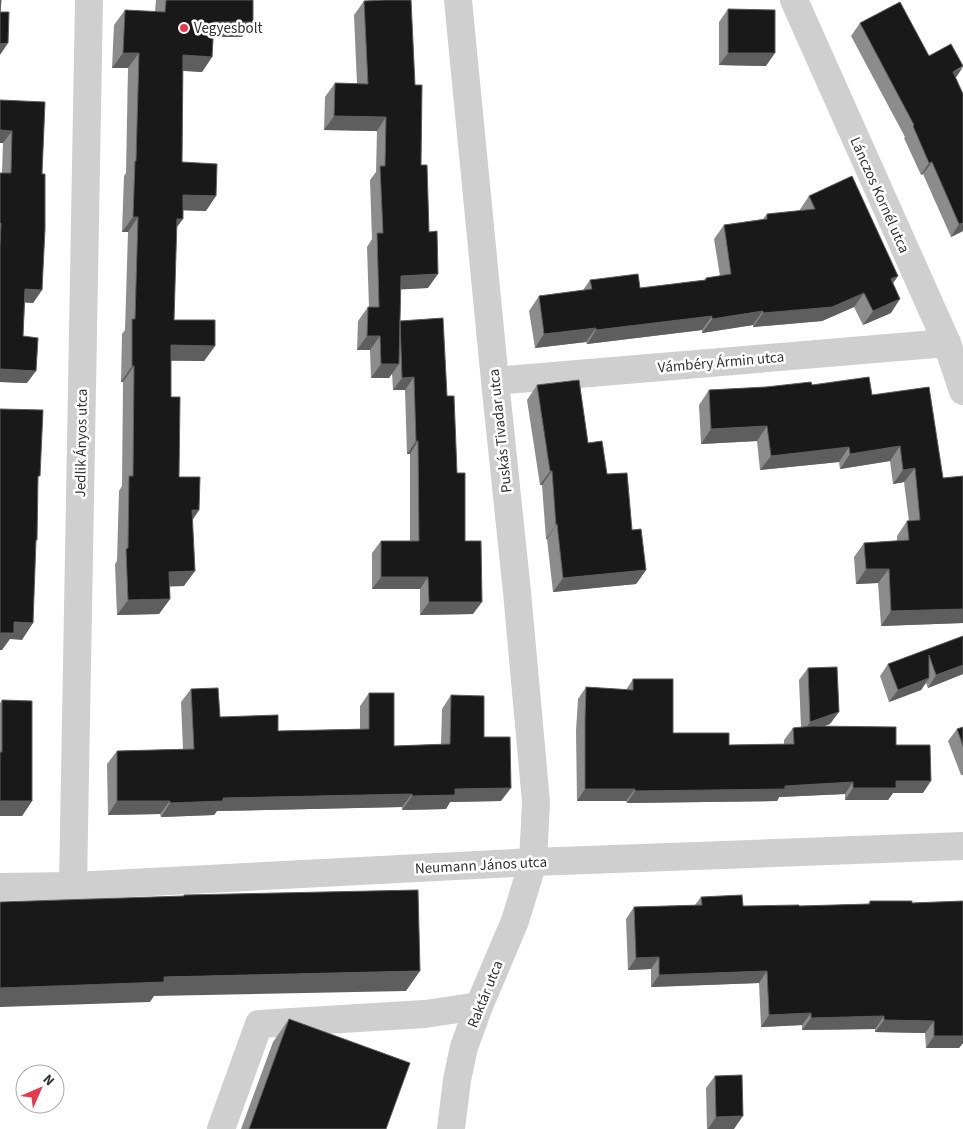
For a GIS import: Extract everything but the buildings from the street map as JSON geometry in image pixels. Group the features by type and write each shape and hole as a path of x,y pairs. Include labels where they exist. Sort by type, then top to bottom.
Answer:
{"street":[{"name":"Jedlik Ányos utca","path":"73,886 89,0"},
{"name":"Puskás Tivadar utca","path":"458,0 536,802 533,862"},
{"name":"Lánczos Kornél utca","path":"794,0 946,343 963,391"},
{"name":"Vámbéry Ármin utca","path":"495,382 946,343"},
{"name":"Neumann János utca","path":"0,888 73,886 533,862 963,846"},
{"name":"Raktár utca","path":"451,1129 457,1080 464,1047 515,921 533,862"},
{"path":"221,1129 259,1024 425,1014 479,1006"}],"place":[{"name":"Vegyesbolt","path":"184,28"}]}
